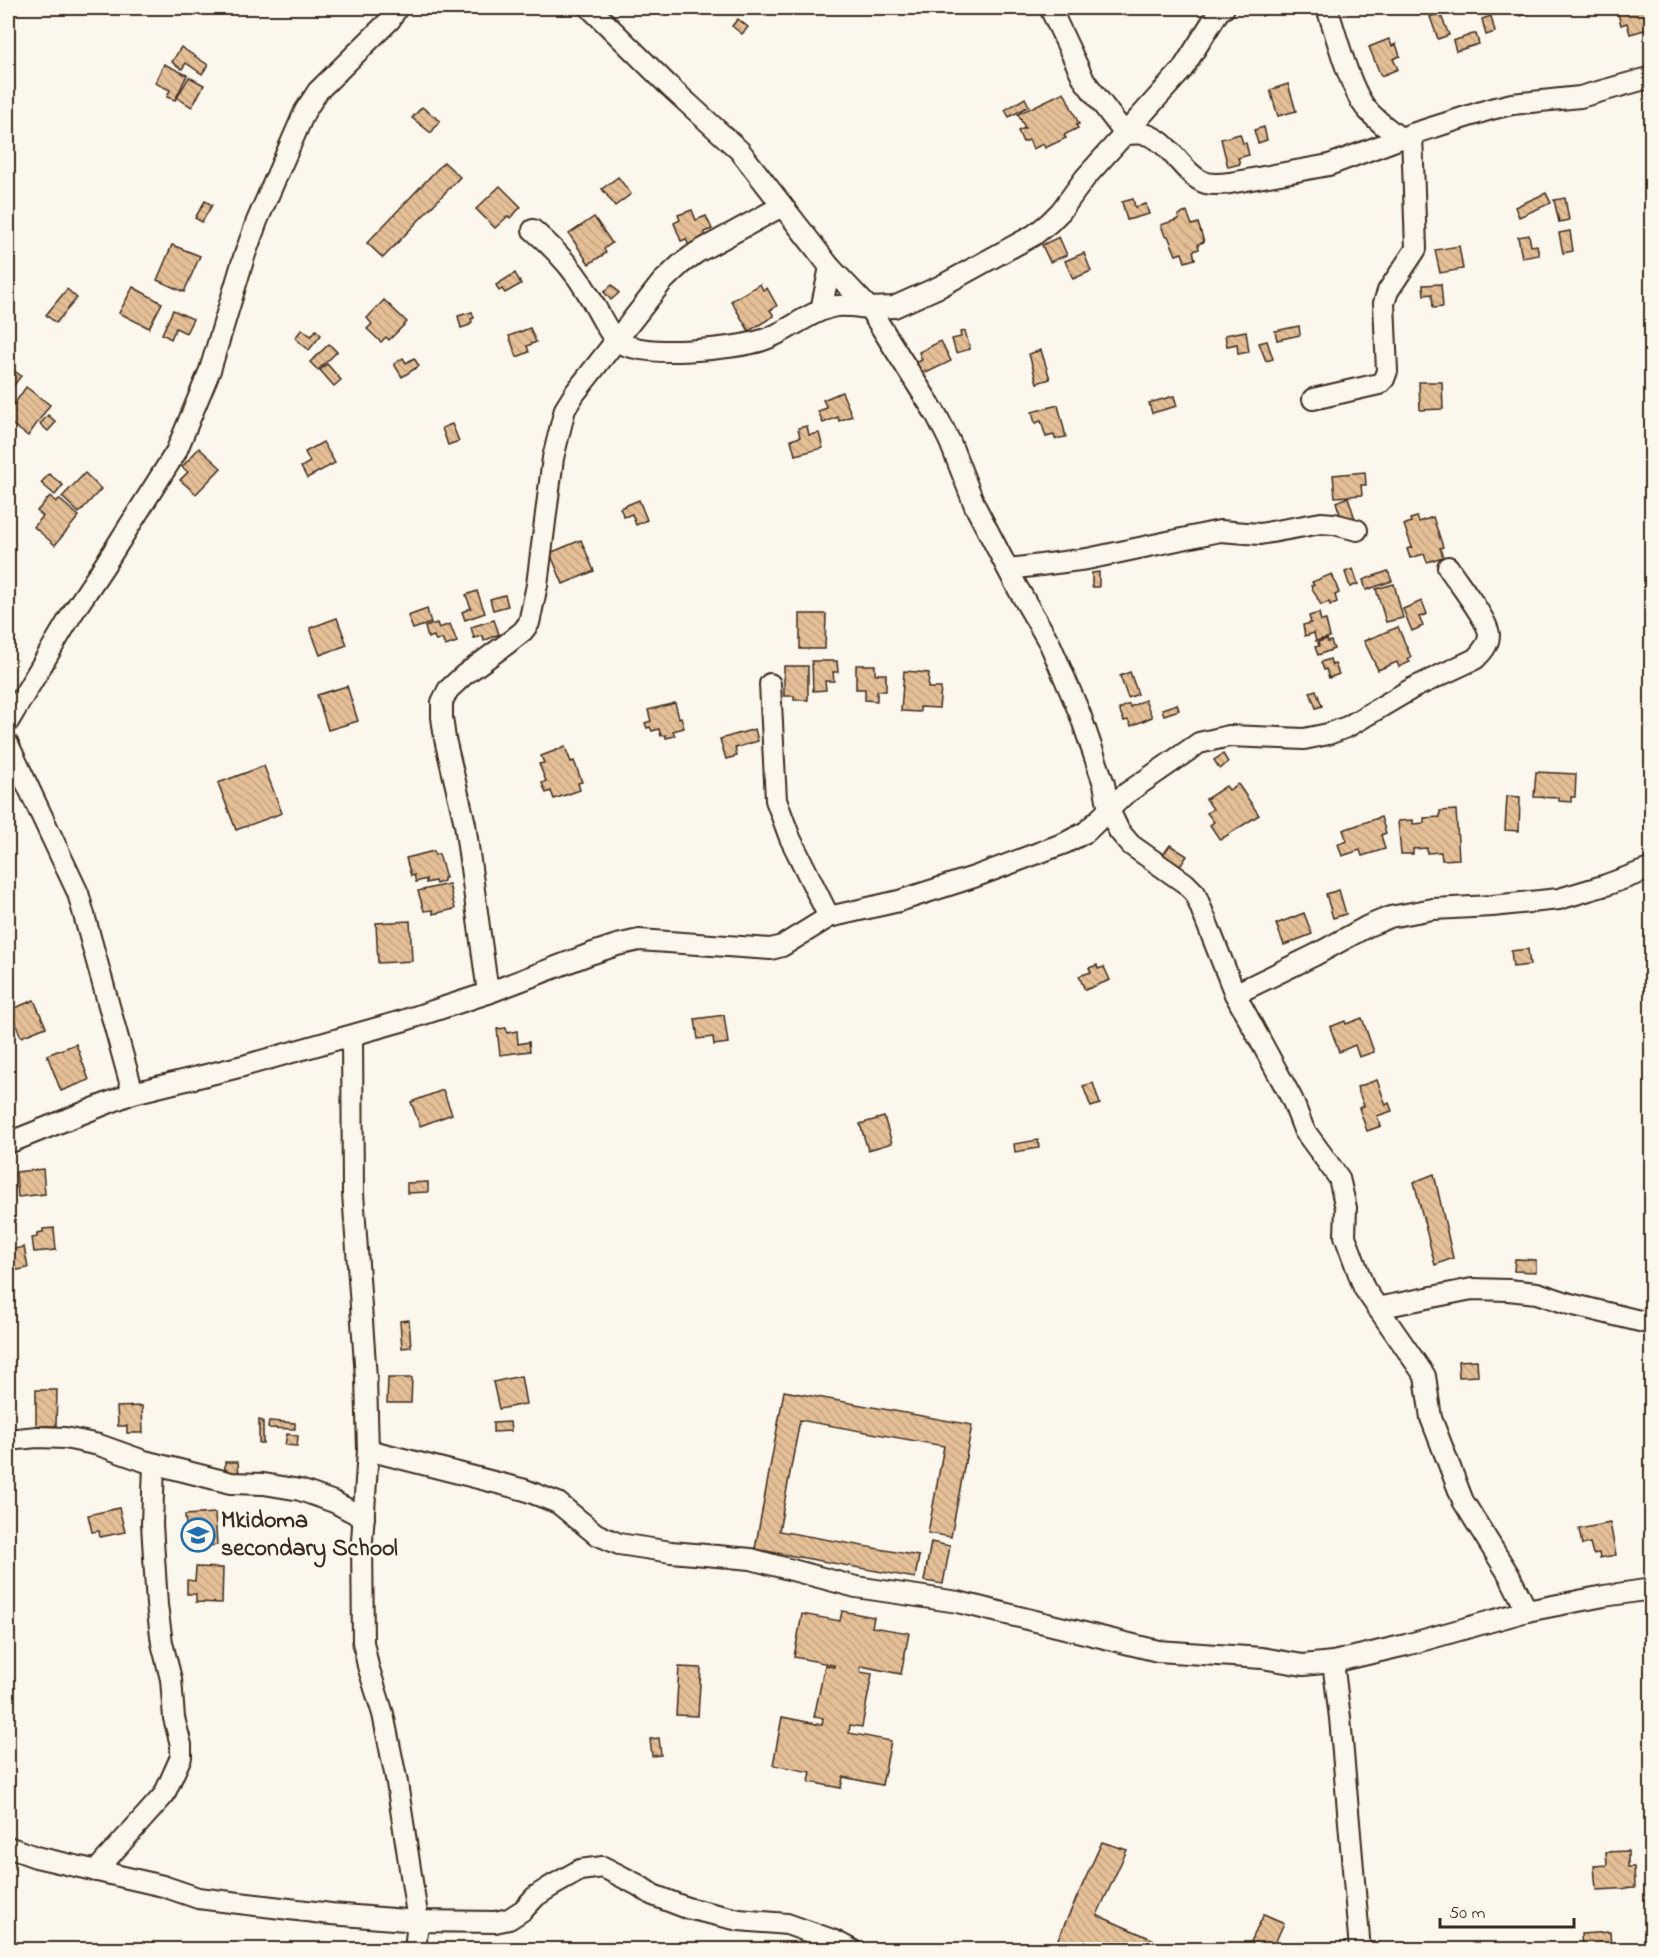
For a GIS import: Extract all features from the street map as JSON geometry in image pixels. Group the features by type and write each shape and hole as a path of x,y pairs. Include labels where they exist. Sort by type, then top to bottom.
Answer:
{"street":[{"path":"8,722 72,614 176,452 210,370 244,256 305,111 318,91 390,20 397,8"},
{"path":"590,8 669,86 740,151 830,267 869,308 937,416 950,442 975,506 1050,644 1076,704 1104,784 1109,810 1119,831 1131,845 1185,883 1195,893 1235,994 1292,1099 1304,1130 1339,1178 1346,1208 1345,1236 1364,1288 1425,1376 1431,1418 1463,1501 1509,1575 1527,1611"},
{"path":"1050,8 1084,80 1125,134"},
{"path":"533,230 556,250 585,289 615,340 649,351 745,345 777,334 821,310 838,306 894,307 941,286 1034,235 1061,212 1085,178 1182,70 1219,11 1224,8"},
{"path":"1327,8 1354,87 1364,106 1377,120 1406,136"},
{"path":"1125,134 1143,134 1157,140 1204,182 1230,183 1329,165 1406,136 1491,109 1512,104 1580,97 1652,77"},
{"path":"1313,399 1379,384 1387,371 1384,303 1388,291 1416,249 1406,136"},
{"path":"489,993 465,824 445,739 442,702 448,690 464,675 523,631 529,623 537,585 553,458 565,409 615,340 662,282 681,264 696,253 782,206"},
{"path":"821,310 830,267"},
{"path":"1009,569 1088,559 1220,531 1260,534 1321,523 1357,530"},
{"path":"8,1143 133,1093 352,1036 489,993 590,954 628,943 639,940 771,949 782,946 829,917 910,898 1065,843 1086,832 1124,795 1199,743 1229,736 1304,739 1328,734 1347,727 1378,710 1395,697 1475,659 1482,652 1488,640 1488,626 1448,567"},
{"path":"770,684 776,800 790,838 829,917"},
{"path":"8,744 78,893 133,1093"},
{"path":"1235,994 1390,917 1433,909 1492,906 1559,898 1606,885 1652,868"},
{"path":"352,1036 353,1193 366,1378 368,1450 362,1541 363,1642 397,1784 418,1920 415,1950"},
{"path":"1377,1308 1472,1288 1508,1290 1537,1293 1570,1304 1652,1324"},
{"path":"8,1440 37,1437 65,1438 99,1445 154,1464 231,1483 264,1484 300,1490 334,1502 364,1518"},
{"path":"368,1450 525,1490 558,1503 596,1534 619,1544 671,1552 751,1559 856,1587 958,1602 1158,1651 1262,1658 1303,1665 1333,1662 1406,1646 1561,1603 1652,1589"},
{"path":"96,1871 164,1795 181,1757 174,1718 171,1679 162,1643 157,1605 152,1524 154,1464"},
{"path":"1333,1662 1360,1950"},
{"path":"8,1847 36,1857 163,1886 198,1898 284,1909 418,1920 495,1922 509,1919 523,1910 536,1896 580,1870 603,1867 638,1884 653,1895 687,1908 739,1920 787,1924 836,1941 852,1950"}],"building":[{"path":"1245,8 1257,8 1249,14"},
{"path":"1257,8 1271,8 1272,9 1262,16"},
{"path":"1517,8 1548,8 1520,16"},
{"path":"1652,8 1652,28 1630,34 1627,23 1621,25 1617,10"},
{"path":"1440,13 1449,35 1438,39 1430,17"},
{"path":"1491,16 1495,32 1486,35 1482,19"},
{"path":"738,19 748,27 742,34 732,26"},
{"path":"1476,34 1479,44 1456,51 1453,41"},
{"path":"1389,39 1392,46 1396,44 1400,56 1393,59 1398,69 1381,76 1369,47"},
{"path":"181,47 208,65 202,74 186,63 182,69 172,62"},
{"path":"164,64 187,75 175,100 167,97 170,90 155,83"},
{"path":"189,77 204,85 192,107 177,98"},
{"path":"1288,84 1296,111 1278,116 1270,90"},
{"path":"1064,92 1079,124 1076,125 1078,128 1064,135 1066,138 1045,148 1043,144 1033,149 1029,140 1023,142 1018,131 1025,128 1018,114"},
{"path":"1025,98 1029,106 1009,117 1005,110"},
{"path":"422,107 440,121 431,133 412,118"},
{"path":"1264,127 1267,140 1258,143 1254,130"},
{"path":"1240,134 1243,143 1246,143 1249,155 1238,158 1240,164 1228,167 1221,139"},
{"path":"444,162 460,177 383,258 367,243"},
{"path":"618,177 631,194 615,206 602,189"},
{"path":"500,186 521,207 495,228 476,209"},
{"path":"1546,193 1551,203 1519,217 1515,207"},
{"path":"1565,198 1569,220 1559,222 1554,200"},
{"path":"1133,199 1135,207 1146,204 1149,214 1127,220 1122,202"},
{"path":"205,201 212,205 202,222 195,218"},
{"path":"692,210 696,220 706,216 712,229 704,232 706,239 689,246 686,239 681,241 674,223 680,220 678,215"},
{"path":"1187,212 1192,225 1198,223 1204,242 1198,244 1199,249 1193,251 1195,259 1185,262 1182,253 1176,255 1161,225 1179,219 1178,215"},
{"path":"594,217 612,243 604,249 606,253 589,264 569,234"},
{"path":"1570,231 1573,251 1563,253 1559,233"},
{"path":"1529,235 1531,246 1537,245 1539,255 1522,258 1518,237"},
{"path":"1059,237 1067,255 1050,262 1042,245"},
{"path":"172,245 200,256 184,292 157,280"},
{"path":"1459,246 1463,269 1440,273 1435,250"},
{"path":"1084,253 1091,271 1073,279 1065,261"},
{"path":"515,273 521,284 505,293 502,289 499,291 496,285"},
{"path":"760,284 763,290 767,288 777,306 770,310 774,316 749,331 731,301"},
{"path":"1441,284 1443,307 1433,308 1432,294 1424,295 1423,285"},
{"path":"612,285 619,293 611,300 604,292"},
{"path":"133,287 162,303 149,328 119,313"},
{"path":"67,289 77,298 56,323 46,315"},
{"path":"384,300 407,322 389,340 386,337 381,342 367,329 372,324 367,318"},
{"path":"173,310 193,319 186,333 176,328 171,339 162,334"},
{"path":"472,312 474,318 471,319 470,325 461,328 458,316"},
{"path":"1299,326 1300,335 1277,340 1275,331"},
{"path":"530,328 536,342 527,346 529,352 517,357 509,336"},
{"path":"302,329 311,336 316,330 321,335 309,350 295,338"},
{"path":"965,331 970,349 956,353 952,339 961,337 960,332"},
{"path":"1246,331 1249,352 1238,354 1237,344 1227,346 1225,335"},
{"path":"941,341 951,361 926,373 925,370 920,373 915,363 922,360 919,352"},
{"path":"1267,341 1273,359 1266,361 1259,343"},
{"path":"329,344 337,352 318,370 310,362"},
{"path":"1041,350 1050,379 1037,383 1029,354"},
{"path":"403,358 406,363 414,358 419,366 402,377 394,364"},
{"path":"327,364 341,380 334,386 320,370"},
{"path":"8,366 21,376 11,389 8,386"},
{"path":"1419,382 1442,382 1443,409 1420,410"},
{"path":"26,387 50,405 28,436 8,421 8,413"},
{"path":"842,392 852,416 839,421 838,417 823,423 818,411 827,408 823,400"},
{"path":"1174,396 1177,406 1152,413 1149,403"},
{"path":"1058,405 1066,437 1055,439 1054,435 1046,437 1041,421 1035,423 1032,412"},
{"path":"48,415 56,422 48,431 40,424"},
{"path":"452,424 459,441 448,445 442,428"},
{"path":"807,426 809,435 819,433 823,448 795,455 791,440 800,437 798,428"},
{"path":"323,442 335,463 307,478 301,467 310,462 305,452"},
{"path":"199,448 221,468 196,494 180,480 188,472 182,467"},
{"path":"1365,472 1366,485 1361,485 1362,495 1335,497 1333,475"},
{"path":"85,473 101,489 79,513 62,497"},
{"path":"49,474 63,485 55,495 41,483"},
{"path":"50,496 56,502 59,499 79,516 55,545 34,527 43,516 37,511"},
{"path":"1348,497 1355,519 1343,524 1336,502"},
{"path":"639,500 647,520 636,525 632,514 624,517 620,508"},
{"path":"1417,517 1419,522 1433,517 1443,547 1440,548 1443,557 1427,562 1424,554 1410,558 1407,549 1412,547 1404,525 1411,522 1410,519"},
{"path":"581,540 594,571 563,584 550,553"},
{"path":"1353,569 1358,584 1350,587 1345,572"},
{"path":"1388,571 1392,581 1366,590 1363,580"},
{"path":"1099,572 1099,587 1092,587 1092,573"},
{"path":"1332,574 1339,593 1335,595 1337,602 1321,605 1311,586 1314,585 1312,582"},
{"path":"1394,584 1403,618 1386,622 1376,589"},
{"path":"477,591 485,613 465,620 462,612 471,608 466,595"},
{"path":"505,595 508,606 493,610 490,599"},
{"path":"1422,601 1427,614 1419,617 1423,626 1412,631 1403,609"},
{"path":"427,609 431,623 413,629 408,616"},
{"path":"1319,613 1321,621 1326,620 1330,637 1316,641 1314,633 1305,636 1303,625 1311,623 1309,616"},
{"path":"800,614 826,614 825,649 800,649"},
{"path":"337,618 347,645 320,655 310,628"},
{"path":"494,620 499,634 484,641 483,636 474,638 471,627"},
{"path":"437,623 439,628 450,624 457,642 445,646 442,639 436,641 434,636 428,638 425,627"},
{"path":"1398,627 1411,657 1408,658 1410,662 1399,667 1397,662 1378,670 1364,641"},
{"path":"1327,639 1328,642 1331,641 1334,649 1318,655 1315,647 1319,646 1318,642"},
{"path":"1330,659 1339,674 1329,678 1321,662"},
{"path":"812,661 837,661 838,672 833,672 834,681 825,681 826,690 813,691"},
{"path":"856,665 875,665 875,674 886,674 886,691 877,691 877,701 865,700 865,689 856,689"},
{"path":"784,666 808,666 808,700 794,700 794,696 784,696"},
{"path":"904,671 929,673 928,688 941,688 939,708 920,707 920,712 901,711"},
{"path":"1130,672 1138,694 1128,698 1120,676"},
{"path":"347,686 358,721 328,730 317,695"},
{"path":"1316,690 1322,706 1316,708 1310,692"},
{"path":"1145,700 1152,717 1131,726 1128,720 1124,721 1119,709"},
{"path":"675,703 684,728 673,731 675,736 666,738 666,735 661,736 659,729 652,731 650,727 647,728 645,723 651,721 648,710"},
{"path":"1177,704 1179,710 1164,715 1162,709"},
{"path":"755,729 758,741 735,748 737,756 726,759 720,739"},
{"path":"565,747 571,762 574,761 582,782 578,783 580,790 554,799 551,791 546,793 542,783 546,781 539,764 544,763 541,756"},
{"path":"1223,754 1228,762 1220,769 1214,760"},
{"path":"264,766 282,813 236,830 218,783"},
{"path":"1536,772 1576,774 1575,797 1571,797 1571,802 1559,801 1559,798 1534,797"},
{"path":"1238,784 1259,815 1220,840 1210,825 1214,822 1207,813 1213,809 1206,799 1226,786 1229,790"},
{"path":"1507,796 1520,797 1519,831 1505,830"},
{"path":"1456,810 1459,859 1442,860 1441,852 1427,853 1427,848 1413,849 1413,854 1401,854 1398,821 1413,820 1413,824 1424,823 1424,818 1440,817 1440,811"},
{"path":"1381,817 1386,833 1381,835 1385,849 1362,856 1360,850 1342,856 1338,844 1347,841 1343,830"},
{"path":"1170,845 1187,856 1179,868 1162,856"},
{"path":"434,851 435,855 439,854 446,878 436,884 435,881 426,883 426,879 416,882 414,875 411,876 406,858"},
{"path":"449,884 455,909 433,914 433,910 424,911 418,891"},
{"path":"1339,890 1346,914 1333,918 1326,894"},
{"path":"1304,913 1312,934 1284,945 1276,924"},
{"path":"410,921 412,961 378,963 376,923"},
{"path":"1528,949 1530,965 1513,967 1511,951"},
{"path":"1097,965 1098,969 1104,967 1110,980 1085,990 1079,976 1091,972 1089,968"},
{"path":"34,1000 46,1027 21,1037 10,1010"},
{"path":"724,1015 728,1043 714,1045 713,1037 698,1039 695,1019"},
{"path":"1362,1018 1374,1052 1359,1057 1355,1045 1339,1052 1330,1027"},
{"path":"506,1028 507,1033 517,1031 518,1044 529,1042 530,1051 500,1055 497,1029"},
{"path":"76,1044 89,1080 61,1091 47,1055"},
{"path":"1377,1080 1386,1105 1389,1103 1392,1111 1377,1116 1381,1126 1367,1131 1359,1108 1364,1106 1357,1087"},
{"path":"1093,1083 1100,1104 1091,1107 1083,1086"},
{"path":"443,1090 452,1114 420,1126 411,1102"},
{"path":"884,1117 892,1143 868,1150 860,1124"},
{"path":"1038,1140 1039,1148 1015,1152 1014,1144"},
{"path":"43,1169 45,1194 18,1197 16,1172"},
{"path":"1434,1174 1453,1258 1435,1265 1414,1182"},
{"path":"428,1182 428,1192 407,1193 407,1183"},
{"path":"54,1228 56,1250 34,1252 32,1238 37,1237 37,1233 43,1232 43,1229"},
{"path":"24,1247 28,1268 8,1272 8,1250"},
{"path":"1515,1259 1536,1260 1536,1272 1514,1271"},
{"path":"409,1320 411,1347 402,1348 400,1321"},
{"path":"1477,1360 1478,1376 1459,1377 1458,1361"},
{"path":"521,1376 526,1404 499,1409 493,1382"},
{"path":"388,1378 412,1378 411,1403 387,1403"},
{"path":"36,1390 57,1390 56,1426 36,1426"},
{"path":"784,1391 972,1425 951,1537 928,1533 944,1446 800,1420 779,1531 919,1556 915,1578 755,1549"},
{"path":"142,1406 143,1433 127,1433 127,1426 118,1426 117,1407"},
{"path":"259,1420 263,1421 263,1443 259,1443"},
{"path":"269,1421 295,1423 295,1429 268,1428"},
{"path":"510,1422 511,1431 493,1432 493,1423"},
{"path":"287,1434 298,1436 297,1446 285,1445"},
{"path":"225,1462 238,1462 239,1476 225,1476"},
{"path":"119,1508 125,1532 100,1537 99,1531 92,1532 88,1515"},
{"path":"215,1513 217,1545 188,1548 185,1515"},
{"path":"1610,1523 1616,1555 1600,1558 1599,1553 1593,1554 1590,1543 1582,1545 1579,1529"},
{"path":"931,1542 950,1546 943,1584 924,1581"},
{"path":"196,1567 223,1568 222,1603 196,1602 196,1594 187,1594 187,1580 195,1581"},
{"path":"842,1611 874,1617 872,1627 909,1633 901,1674 861,1666 860,1672 872,1674 862,1727 850,1725 849,1733 891,1741 882,1785 843,1777 841,1788 809,1782 811,1772 773,1765 782,1717 822,1725 823,1718 814,1717 825,1665 834,1667 834,1665 794,1657 802,1614 840,1621"},
{"path":"679,1667 701,1668 698,1716 676,1715"},
{"path":"659,1738 661,1755 652,1756 650,1739"},
{"path":"1102,1842 1127,1850 1097,1915 1177,1950 1053,1950"},
{"path":"1628,1851 1628,1867 1634,1867 1635,1888 1596,1890 1594,1866 1607,1865 1606,1852"},
{"path":"1264,1914 1284,1923 1272,1950 1247,1950"},
{"path":"1610,1932 1611,1950 1582,1950 1581,1934"}],"place":[{"name":"Mkidoma secondary School","path":"198,1535"}]}
